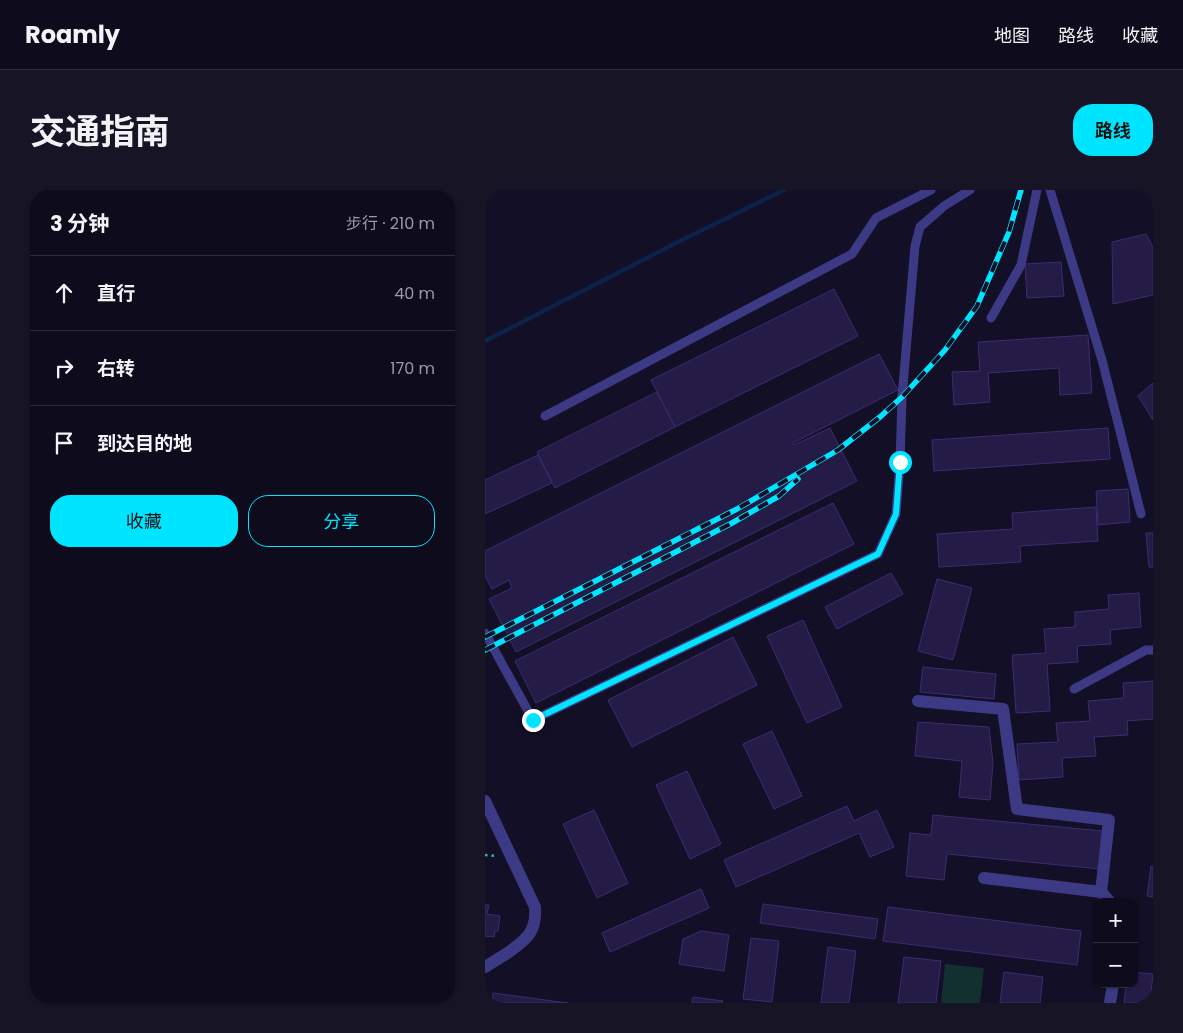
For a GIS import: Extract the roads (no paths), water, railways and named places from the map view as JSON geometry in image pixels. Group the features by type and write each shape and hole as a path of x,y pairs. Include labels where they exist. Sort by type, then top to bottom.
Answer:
{"street":[{"path":"918,701 1003,708 1017,809 1109,820 1101,892"},
{"path":"485,801 535,906 536,916 534,926 523,942 485,968"},
{"path":"984,878 1101,892 1107,898"},
{"path":"1110,1003 1112,988"}],"lane":[{"path":"545,416 852,254 876,218 931,190"},
{"path":"485,633 533,720 878,554 896,514 902,397 915,246 919,227 944,206 970,190"},
{"path":"991,318 1021,265 1037,190"},
{"path":"1050,190 1103,360 1141,514"},
{"path":"1074,690 1146,650 1153,650"}],"waterway":[{"path":"485,341 784,190"}],"railway":[{"path":"485,637 737,509 838,450 880,417 902,397 945,350 977,306 1009,232 1021,190"},
{"path":"485,650 732,523 779,496 798,479"}]}
